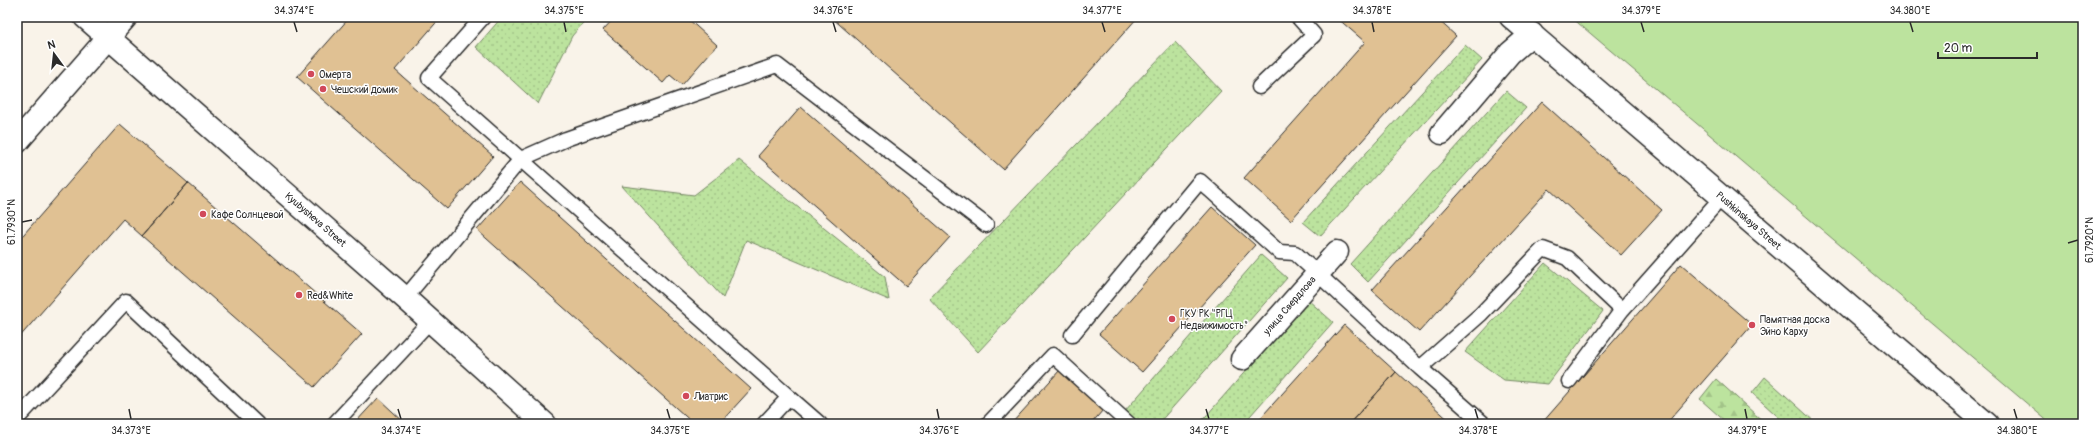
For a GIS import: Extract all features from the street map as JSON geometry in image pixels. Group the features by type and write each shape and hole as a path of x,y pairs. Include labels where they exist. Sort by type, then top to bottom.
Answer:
{"street":[{"name":"Kyubysheva Street","path":"85,17 431,320 545,424"},
{"path":"17,142 126,17"},
{"name":"Pushkinskaya Street","path":"1511,17 1987,424"},
{"path":"1442,132 1510,53 1532,34"},
{"name":"улица Свердлова","path":"1242,358 1316,273 1337,252"}],"lane":[{"path":"483,17 429,78 820,424"},
{"path":"1259,87 1314,35 1298,17"},
{"path":"406,298 521,159 566,138 777,65 986,225"},
{"path":"1072,335 1200,181 1279,252 1295,253 1420,368 1484,424"},
{"path":"1569,381 1622,310 1722,198"},
{"path":"1420,368 1481,314 1543,250 1567,258 1622,310"},
{"path":"17,419 126,301 257,424"},
{"path":"334,424 431,320"},
{"path":"988,424 1053,355 1129,424"},
{"path":"764,424 789,397"}],"green space":[{"path":"502,17 588,17 572,36 538,104 476,47"},
{"path":"1571,17 2083,17 2083,424 2051,424"},
{"path":"1175,42 1221,91 978,352 929,298"},
{"path":"1465,45 1482,60 1320,236 1303,222"},
{"path":"1506,91 1526,108 1368,282 1350,264"},
{"path":"739,160 885,277 889,300 746,240 723,298 622,186 694,195"},
{"path":"1261,255 1287,278 1158,424 1140,424 1125,411"},
{"path":"1545,263 1603,311 1548,384 1504,380 1465,352"},
{"path":"1308,300 1333,322 1243,424 1199,424"},
{"path":"1765,377 1817,424 1786,424 1752,393"},
{"path":"1716,379 1766,424 1728,424 1700,399"}],"building":[{"path":"350,17 441,17 395,70 493,156 447,209 297,77"},
{"path":"615,17 686,17 717,45 682,85 670,75 663,83 603,30"},
{"path":"831,17 1138,17 1003,169"},
{"path":"1336,17 1435,17 1456,36 1291,220 1244,178 1365,42"},
{"path":"1542,102 1662,210 1621,255 1549,189 1419,332 1372,290"},
{"path":"801,107 950,237 906,286 758,156"},
{"path":"120,124 188,183 142,236 123,219 17,340 17,242"},
{"path":"520,182 751,389 719,424 694,424 477,230"},
{"path":"188,183 362,334 314,387 142,236"},
{"path":"1212,207 1255,245 1142,372 1099,334"},
{"path":"1681,264 1752,325 1666,424 1543,424 1542,423"},
{"path":"1344,325 1396,372 1349,424 1255,424"},
{"path":"1060,370 1103,410 1091,424 1011,424"},
{"path":"1396,372 1453,424 1349,424"},
{"path":"378,398 406,424 354,424"}],"place":[{"name":"Омерта","path":"311,74"},
{"name":"Чешский домик","path":"323,89"},
{"name":"Кафе Солнцевой","path":"203,214"},
{"name":"Red&White","path":"299,295"},
{"name":"ГКУ РК \"РГЦ Недвижимость\"","path":"1172,319"},
{"name":"Памятная доска Эйно Карху","path":"1752,325"},
{"name":"Лиатрис","path":"686,396"}]}
